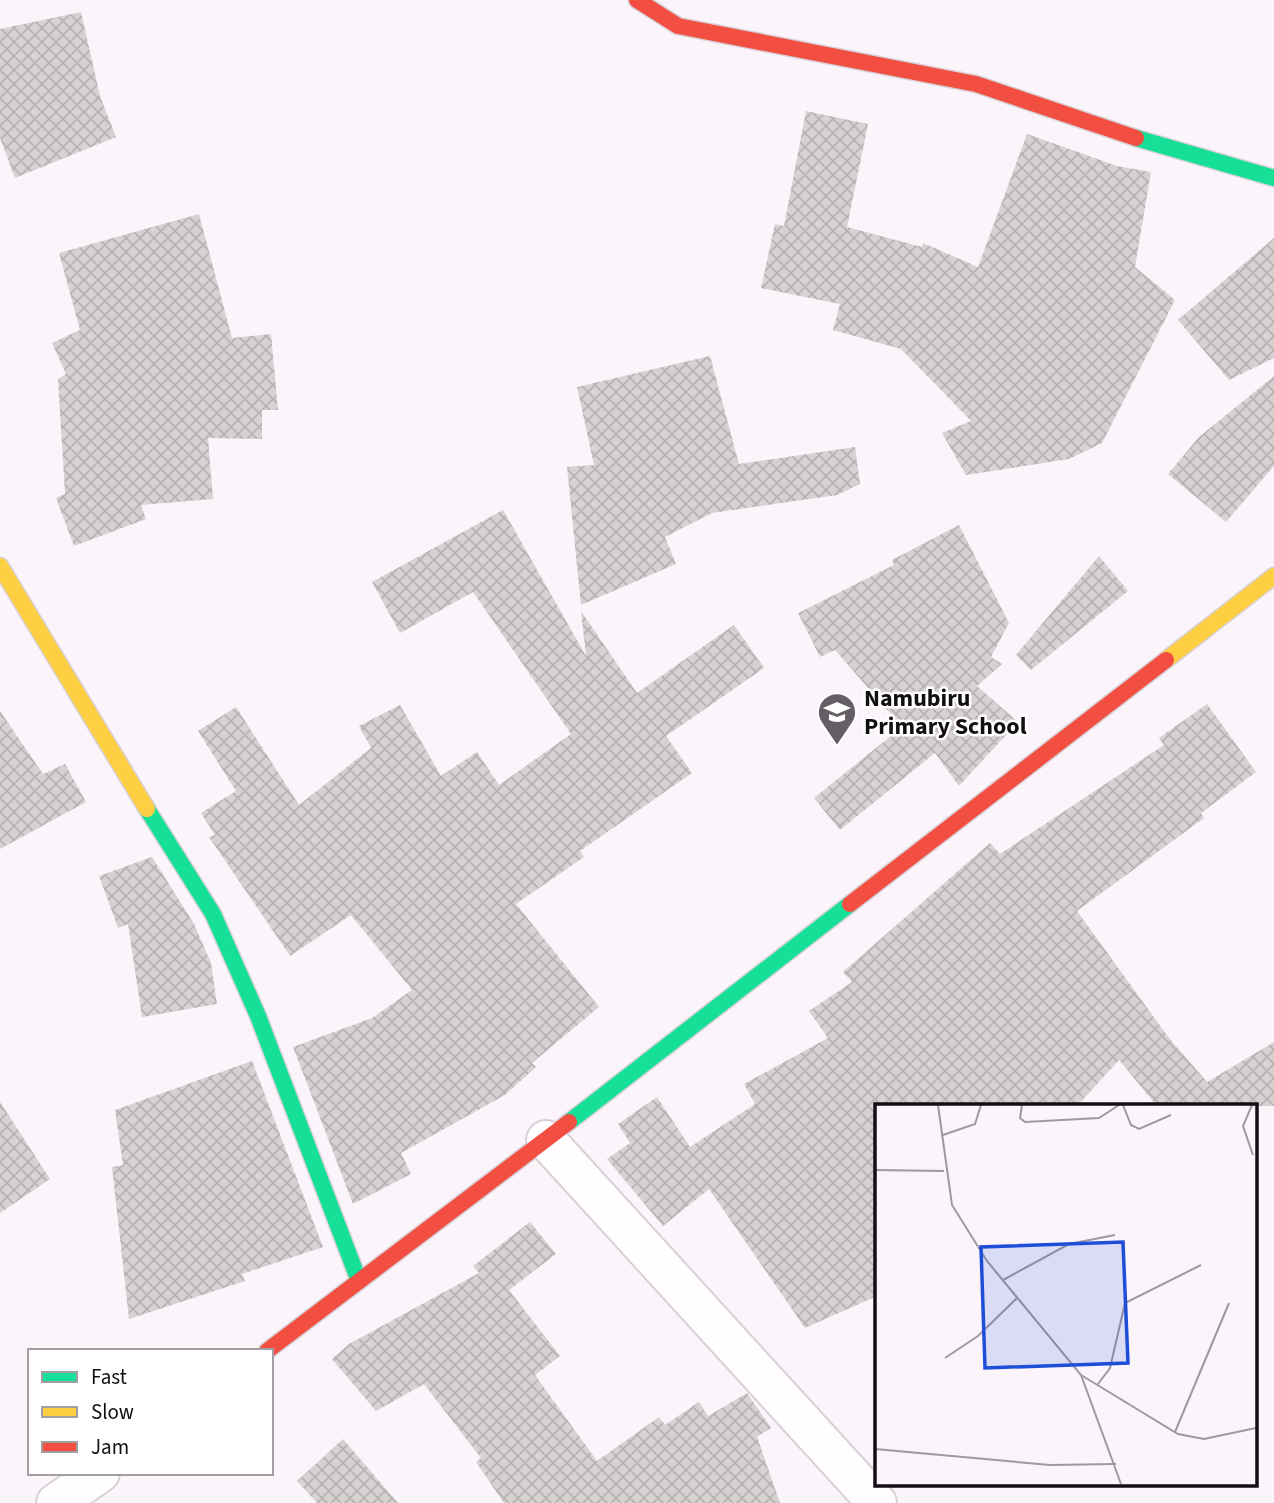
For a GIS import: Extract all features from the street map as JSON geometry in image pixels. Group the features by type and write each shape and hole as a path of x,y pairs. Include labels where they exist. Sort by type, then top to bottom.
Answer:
{"street":[{"path":"637,0 678,26 976,84 1151,143 1274,178"},
{"path":"0,566 69,683 213,914 258,1016 359,1281"},
{"path":"270,1349 547,1140 1274,576"},
{"path":"547,1140 877,1503"},
{"path":"56,1503 97,1475"}],"building":[{"path":"81,12 100,96 116,137 15,178 0,138 0,29"},
{"path":"806,111 868,124 847,227 922,247 923,243 978,267 1027,134 1117,166 1151,172 1135,267 1175,300 1102,443 1069,459 966,475 942,433 971,421 901,349 833,330 840,304 761,288 775,224 784,226"},
{"path":"199,214 232,338 271,334 278,410 262,410 262,439 208,438 213,499 141,505 146,519 74,546 56,498 65,494 58,379 66,374 52,343 80,330 59,253"},
{"path":"1274,238 1274,358 1229,380 1178,320"},
{"path":"710,356 739,464 855,447 860,484 837,495 712,513 665,537 676,564 581,605 567,467 594,465 577,387"},
{"path":"1274,376 1274,466 1226,522 1168,474 1199,437"},
{"path":"503,510 586,656 581,611 637,693 734,625 764,668 666,736 692,773 580,851 584,857 516,904 599,1007 532,1063 536,1067 505,1095 401,1153 411,1174 353,1204 293,1047 372,1018 412,990 351,915 290,956 209,837 215,835 201,813 236,791 198,731 236,707 299,805 371,748 359,726 400,705 441,776 477,752 499,785 571,734 473,592 400,633 372,582"},
{"path":"959,525 1009,623 991,657 1002,664 977,686 1018,722 959,786 935,753 840,830 814,798 902,727 835,650 820,657 798,613 894,565 892,560"},
{"path":"1099,556 1128,591 1031,670 1016,655"},
{"path":"1207,704 1256,772 1201,813 1204,818 1077,911 1169,1038 1207,1082 1274,1042 1274,1106 1155,1104 1119,1060 1079,1104 875,1104 875,1297 805,1328 709,1189 663,1226 607,1159 630,1143 618,1124 657,1097 690,1147 755,1104 744,1084 828,1038 809,1011 852,982 843,972 990,843 1000,854 1164,745 1159,738"},
{"path":"0,711 43,774 65,764 86,802 0,849"},
{"path":"152,857 194,924 211,963 217,1004 142,1017 128,924 118,928 99,876"},
{"path":"252,1061 323,1247 242,1274 245,1281 129,1319 112,1167 123,1165 115,1110"},
{"path":"0,1102 50,1179 0,1213"},
{"path":"530,1222 556,1254 509,1290 560,1356 535,1375 597,1461 659,1417 665,1425 699,1402 708,1416 747,1393 771,1428 757,1437 780,1503 504,1503 476,1462 481,1458 424,1384 376,1411 332,1359 349,1344 479,1273 473,1266"},
{"path":"343,1439 398,1503 317,1503 297,1481"}],"traffic: fast":[{"path":"1136,138 1274,178"},
{"path":"147,809 213,914 258,1016 359,1281"},
{"path":"569,1122 850,904"}],"traffic: slow":[{"path":"0,566 147,809"},
{"path":"1166,660 1274,576"}],"traffic: jam":[{"path":"637,0 678,26 976,84 1136,138"},
{"path":"850,904 1166,660"},
{"path":"270,1349 569,1122"}],"place":[{"name":"Namubiru Primary School","path":"837,746"}]}
